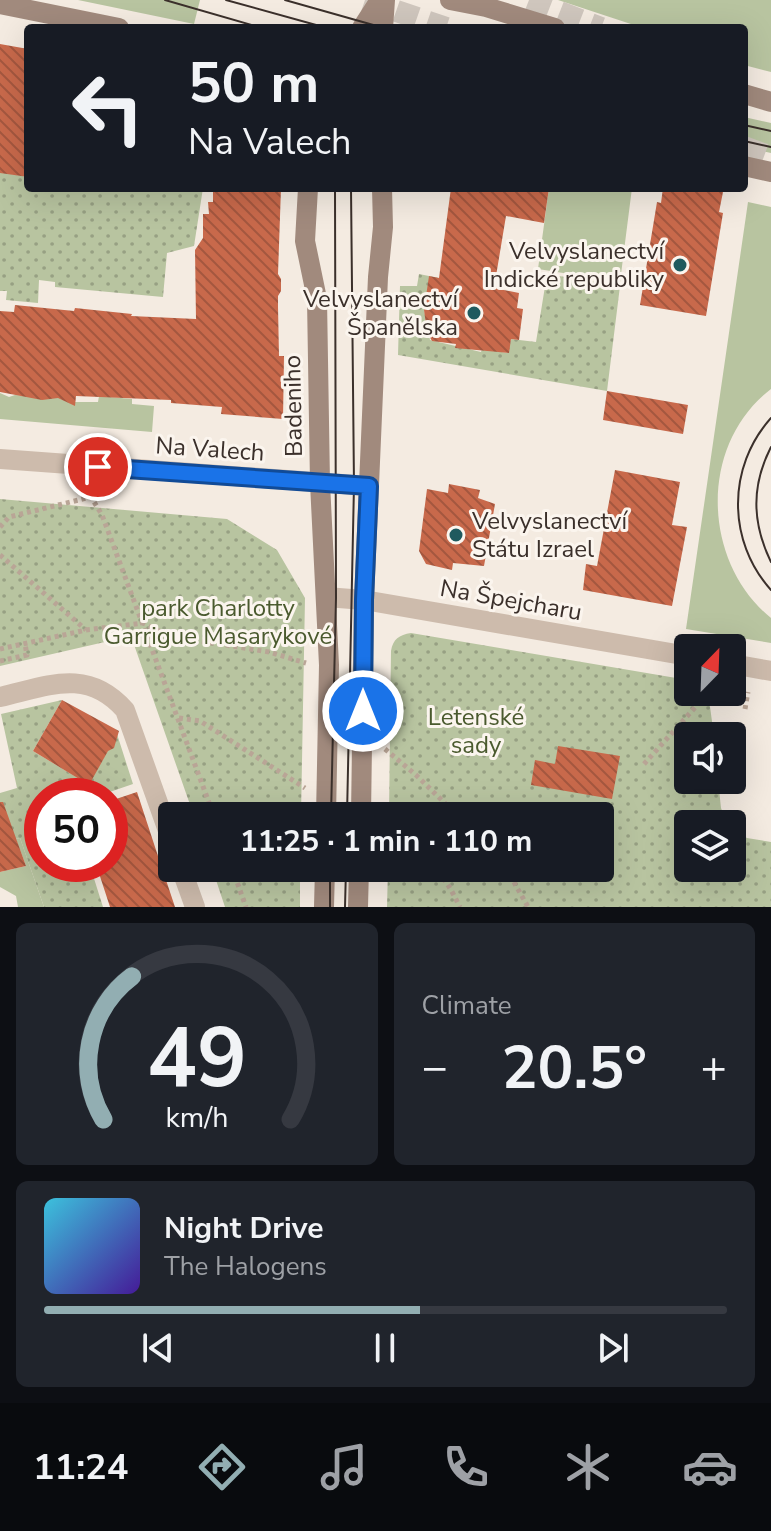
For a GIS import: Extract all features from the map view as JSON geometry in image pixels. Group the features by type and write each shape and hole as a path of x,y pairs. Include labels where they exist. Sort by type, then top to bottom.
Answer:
{"main road":[{"path":"365,24 382,0"},
{"path":"382,0 383,24"},
{"path":"450,0 542,24"},
{"path":"0,4 99,24"},
{"path":"748,95 771,102"},
{"path":"748,167 771,172"},
{"name":"Badeniho","path":"308,192 305,241 317,299 320,483 329,665 326,802"},
{"path":"361,802 364,600 378,277 383,227 382,192"},
{"path":"324,907 325,882"},
{"path":"358,907 359,882"}],"street":[{"name":"Na Valech","path":"0,459 369,486"},
{"name":"Na Špejcharu","path":"326,597 364,600 674,654"},
{"path":"0,697 67,682 83,682 98,687 125,710 158,803"},
{"path":"186,882 195,907"}],"path":[{"path":"0,518 91,497 102,515 209,802"},
{"path":"0,527 9,517"},
{"path":"0,555 86,630"},
{"path":"0,649 86,630 143,623 169,636 269,652 310,664"},
{"path":"0,661 27,655 25,644"},
{"path":"644,764 696,706"},
{"path":"179,718 200,721 305,788"},
{"path":"363,734 416,775 444,802"},
{"path":"237,882 246,907"},
{"path":"445,882 460,907"},
{"path":"514,882 528,907"}],"green space":[{"path":"78,0 200,0 194,24"},
{"path":"558,0 771,0 771,72 748,66 748,24 631,24"},
{"path":"748,118 771,123 771,153 748,148"},
{"path":"0,172 24,176 24,192 202,192 194,246 167,253 163,297 55,287 55,282 39,280 38,303 6,300 7,291 0,291"},
{"path":"548,192 631,192 620,282 538,269"},
{"path":"748,202 771,207 771,389 747,413 730,441 721,471 718,504 721,536 732,566 748,594 771,618 771,643 746,639 746,634 716,634 686,629"},
{"path":"419,274 439,278 424,310 430,340 481,352 482,349 508,353 511,339 536,342 547,274 620,286 607,391 398,355 400,286 417,286"},
{"path":"0,393 9,397 60,398 67,402 98,402 99,396 132,399 132,404 154,406 152,432 0,419"},
{"name":"park Charlotty Garrigue Masarykové","path":"0,499 227,519 277,550 305,598 301,802 189,802 131,636 0,666"},
{"name":"Letenské sady","path":"411,633 674,678 674,706 710,706 712,722 674,722 674,794 720,794 722,810 674,810 674,882 746,882 746,837 771,842 771,907 387,907 388,882 614,882 614,802 389,802 391,651 393,643"},
{"path":"62,700 33,751 78,778 24,778 24,850 20,838 0,842 0,793 17,788 1,714"},
{"path":"117,734 133,784 128,786 128,778 92,778"},
{"path":"20,838 24,861 16,839 0,842"},
{"path":"24,866 24,882 35,882 44,907 18,907 16,896 0,887 0,872"},
{"path":"35,882 95,882 103,907 44,907"},
{"path":"217,882 300,882 300,907 225,907"}],"building":[{"path":"0,44 24,48 24,176 0,173"},
{"path":"213,192 281,192 278,274 281,291 278,307 279,356 284,356 283,419 221,414 222,407 171,403 171,400 76,396 75,406 58,398 42,400 0,392 0,311 14,312 15,305 196,319 195,250 203,238 203,214 209,214 208,202 213,202"},
{"path":"450,192 548,192 544,223 506,216 494,288 519,293 517,308 523,309 519,340 511,339 509,353 455,348 456,344 432,341 427,332 424,310 429,276 439,278"},
{"name":"Velvyslanectví Indické republiky","path":"662,192 723,192 719,212 723,213 706,316 640,305 657,202 661,203"},
{"path":"607,391 688,405 683,434 603,420"},
{"path":"615,470 680,482 672,525 687,527 672,606 583,590 586,564 597,566"},
{"name":"Velvyslanectví Státu Izrael","path":"449,484 480,490 478,498 495,504 484,566 453,563 452,570 426,564 419,551 427,489 448,493"},
{"path":"62,700 119,731 114,748 108,751 93,778 77,778 33,751"},
{"path":"558,746 620,756 612,799 531,785 535,760 555,764"},
{"path":"137,792 158,856 158,882 167,882 175,907 110,907 102,882 128,882 128,795"},
{"path":"0,802 3,802 24,866 0,872"}],"tunnel":[{"path":"365,0 434,24"},
{"path":"529,0 591,24"},
{"path":"748,148 771,157"}],"tram line":[{"path":"165,0 248,24"},
{"path":"226,0 313,24"},
{"path":"285,0 370,24"},
{"path":"748,126 771,131"},
{"path":"748,142 771,147"},
{"path":"331,802 336,598 335,192"},
{"path":"347,802 354,485 351,192"},
{"path":"771,418 746,459 738,504 746,549 771,590"},
{"path":"771,447 760,476 756,504 760,533 771,562"},
{"path":"330,882 330,907"},
{"path":"345,907 346,882"}],"place":[{"name":"Velvyslanectví Indické republiky","path":"680,265"},
{"name":"Velvyslanectví Španělska","path":"474,313"},
{"name":"Velvyslanectví Státu Izrael","path":"456,535"}],"route":[{"path":"98,467 369,486 363,711"}]}
